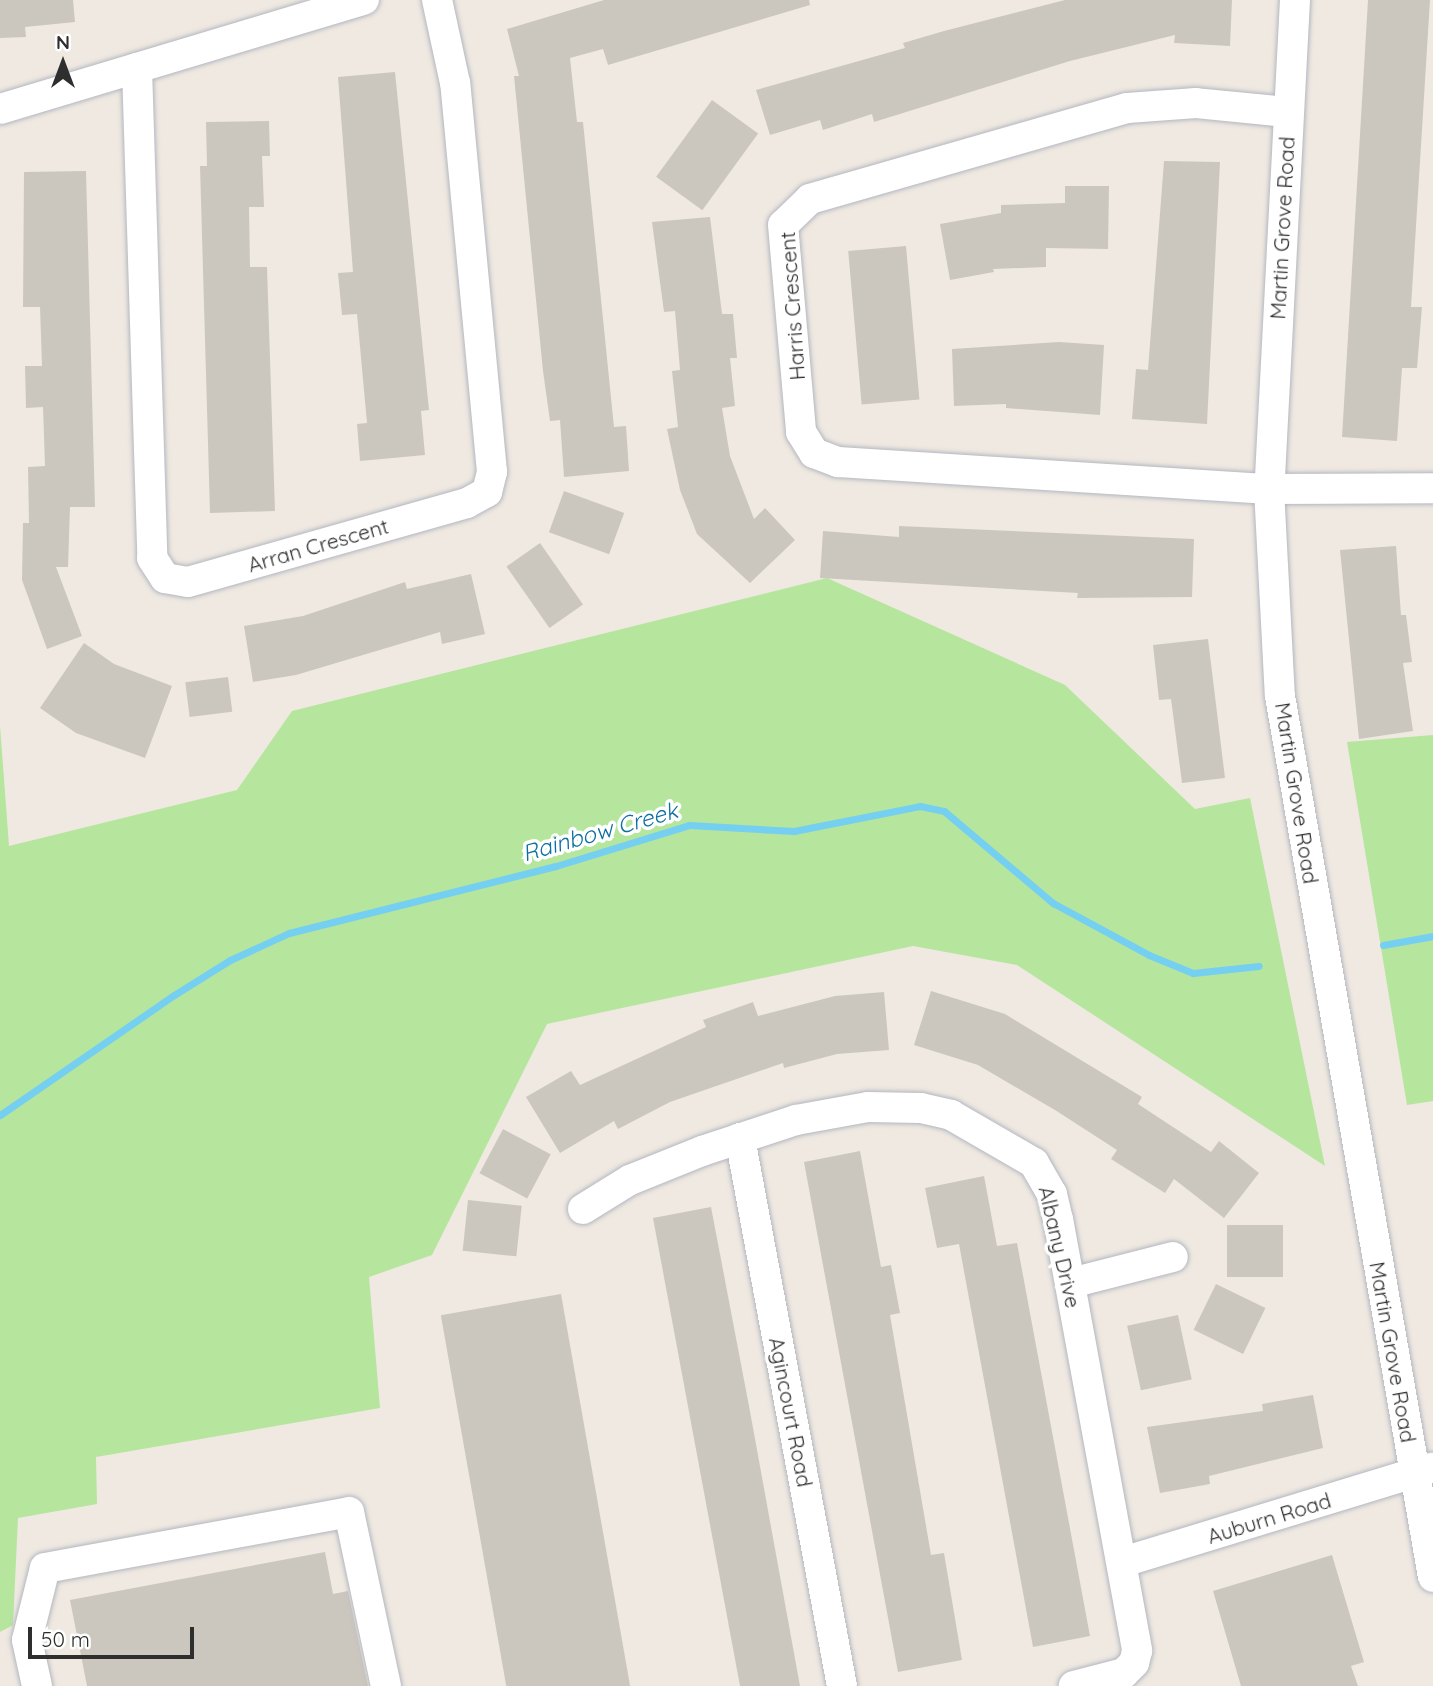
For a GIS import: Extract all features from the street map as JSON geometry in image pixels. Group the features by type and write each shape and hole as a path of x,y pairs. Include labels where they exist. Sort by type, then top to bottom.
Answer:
{"street":[{"path":"0,109 364,0"},
{"name":"Arran Crescent","path":"137,68 152,558 165,578 188,582 467,503 486,492 492,472 455,83 438,0"},
{"name":"Martin Grove Road","path":"1295,0 1269,489 1280,696 1289,759 1424,1470 1433,1577"},
{"name":"Harris Crescent","path":"1269,489 838,463 814,453 801,432 783,225 810,199 1127,108 1196,103 1287,112"},
{"path":"1269,489 1433,488"},
{"name":"Albany Drive","path":"583,1209 630,1180 740,1138 796,1120 868,1107 921,1108 950,1115 1015,1149 1044,1177 1058,1219 1071,1283 1136,1639 1134,1664 1114,1678 1074,1686"},
{"name":"Agincourt Road","path":"740,1138 842,1686"},
{"path":"1071,1283 1173,1257"},
{"name":"Auburn Road","path":"1123,1562 1424,1470"},
{"path":"37,1686 27,1640 45,1568 349,1512 386,1686"}],"green space":[{"path":"827,578 1065,685 1195,809 1250,798 1325,1166 1017,965 913,946 547,1024 432,1255 369,1277 380,1408 96,1457 97,1504 18,1518 13,1625 0,1632 0,726 9,846 237,790 292,711"},
{"path":"1433,735 1433,1101 1407,1105 1347,742"}],"building":[{"path":"0,0 73,0 75,22 25,27 26,37 0,38"},
{"path":"604,0 809,0 810,5 608,65 603,49 570,58 577,122 583,122 614,427 626,426 629,471 564,477 560,420 550,421 543,371 514,76 519,76 507,29"},
{"path":"1065,0 1232,0 1230,46 1174,43 1175,35 1070,61 874,122 872,114 823,130 820,120 770,135 756,90 905,48 903,43 944,31"},
{"path":"1368,0 1430,0 1411,307 1422,307 1417,368 1402,368 1397,441 1342,437"},
{"path":"395,72 429,410 421,411 425,455 360,461 357,424 367,423 357,314 342,315 338,273 353,272 338,77"},
{"path":"712,100 758,134 702,210 656,177"},
{"path":"269,121 270,156 262,156 264,207 249,207 250,267 267,267 275,511 210,513 200,166 207,166 206,122"},
{"path":"1164,161 1220,162 1207,424 1132,419 1136,369 1148,370"},
{"path":"86,171 95,507 70,507 68,567 56,567 82,636 47,649 22,580 23,523 29,523 28,467 45,466 43,407 26,408 25,366 42,366 40,307 23,307 24,172"},
{"path":"1065,186 1109,186 1108,249 1046,248 1046,267 993,269 994,272 950,280 940,224 1001,213 1001,205 1065,203"},
{"path":"710,217 722,314 733,314 737,358 730,358 735,406 722,408 730,456 754,519 765,508 795,540 750,583 697,534 680,490 667,429 678,427 672,371 680,370 675,311 664,312 652,222"},
{"path":"906,246 919,399 862,404 848,251"},
{"path":"1059,342 1104,345 1100,415 1006,408 1006,404 954,406 952,349"},
{"path":"564,491 624,513 609,554 549,532"},
{"path":"899,526 1194,539 1192,597 1077,598 1078,593 820,578 823,531 899,537"},
{"path":"540,543 583,604 549,628 506,567"},
{"path":"1396,546 1401,615 1406,615 1412,662 1403,663 1413,731 1359,739 1340,550"},
{"path":"471,574 485,634 442,644 440,632 296,675 253,682 244,626 303,616 405,582 407,589"},
{"path":"1208,639 1225,778 1182,783 1171,699 1159,700 1153,645"},
{"path":"84,643 114,664 172,686 145,758 76,733 40,708"},
{"path":"228,677 232,712 190,717 185,682"},
{"path":"931,991 1005,1014 1142,1097 1138,1104 1211,1152 1219,1141 1259,1173 1224,1218 1174,1179 1165,1193 1111,1159 1117,1150 1055,1110 978,1065 914,1045"},
{"path":"884,992 889,1050 837,1054 784,1068 783,1063 670,1102 618,1129 614,1121 560,1153 526,1097 571,1071 580,1085 706,1027 703,1020 753,1002 758,1016 835,996"},
{"path":"503,1129 551,1154 527,1198 480,1173"},
{"path":"860,1151 881,1267 891,1265 900,1313 890,1315 931,1555 944,1553 962,1660 898,1672 804,1162"},
{"path":"984,1176 997,1246 1017,1243 1090,1636 1033,1647 959,1244 937,1248 925,1188"},
{"path":"468,1200 522,1206 516,1256 463,1251"},
{"path":"711,1207 800,1686 740,1686 653,1218"},
{"path":"1227,1225 1283,1225 1283,1277 1227,1277"},
{"path":"1216,1284 1265,1308 1243,1354 1194,1330"},
{"path":"561,1294 630,1686 506,1686 441,1315"},
{"path":"1178,1315 1192,1380 1141,1390 1127,1326"},
{"path":"1313,1395 1323,1448 1209,1476 1210,1484 1160,1493 1147,1427 1263,1411 1262,1404"},
{"path":"325,1552 333,1594 348,1591 368,1686 87,1686 70,1600"},
{"path":"1332,1555 1364,1662 1351,1666 1358,1686 1241,1686 1213,1591"}],"waterway":[{"name":"Rainbow Creek","path":"0,1115 174,995 230,960 289,933 556,866 689,825 794,831 920,806 944,811 1053,903 1149,955 1193,973 1259,966"},
{"name":"Rainbow Creek","path":"1383,945 1433,936"}]}
